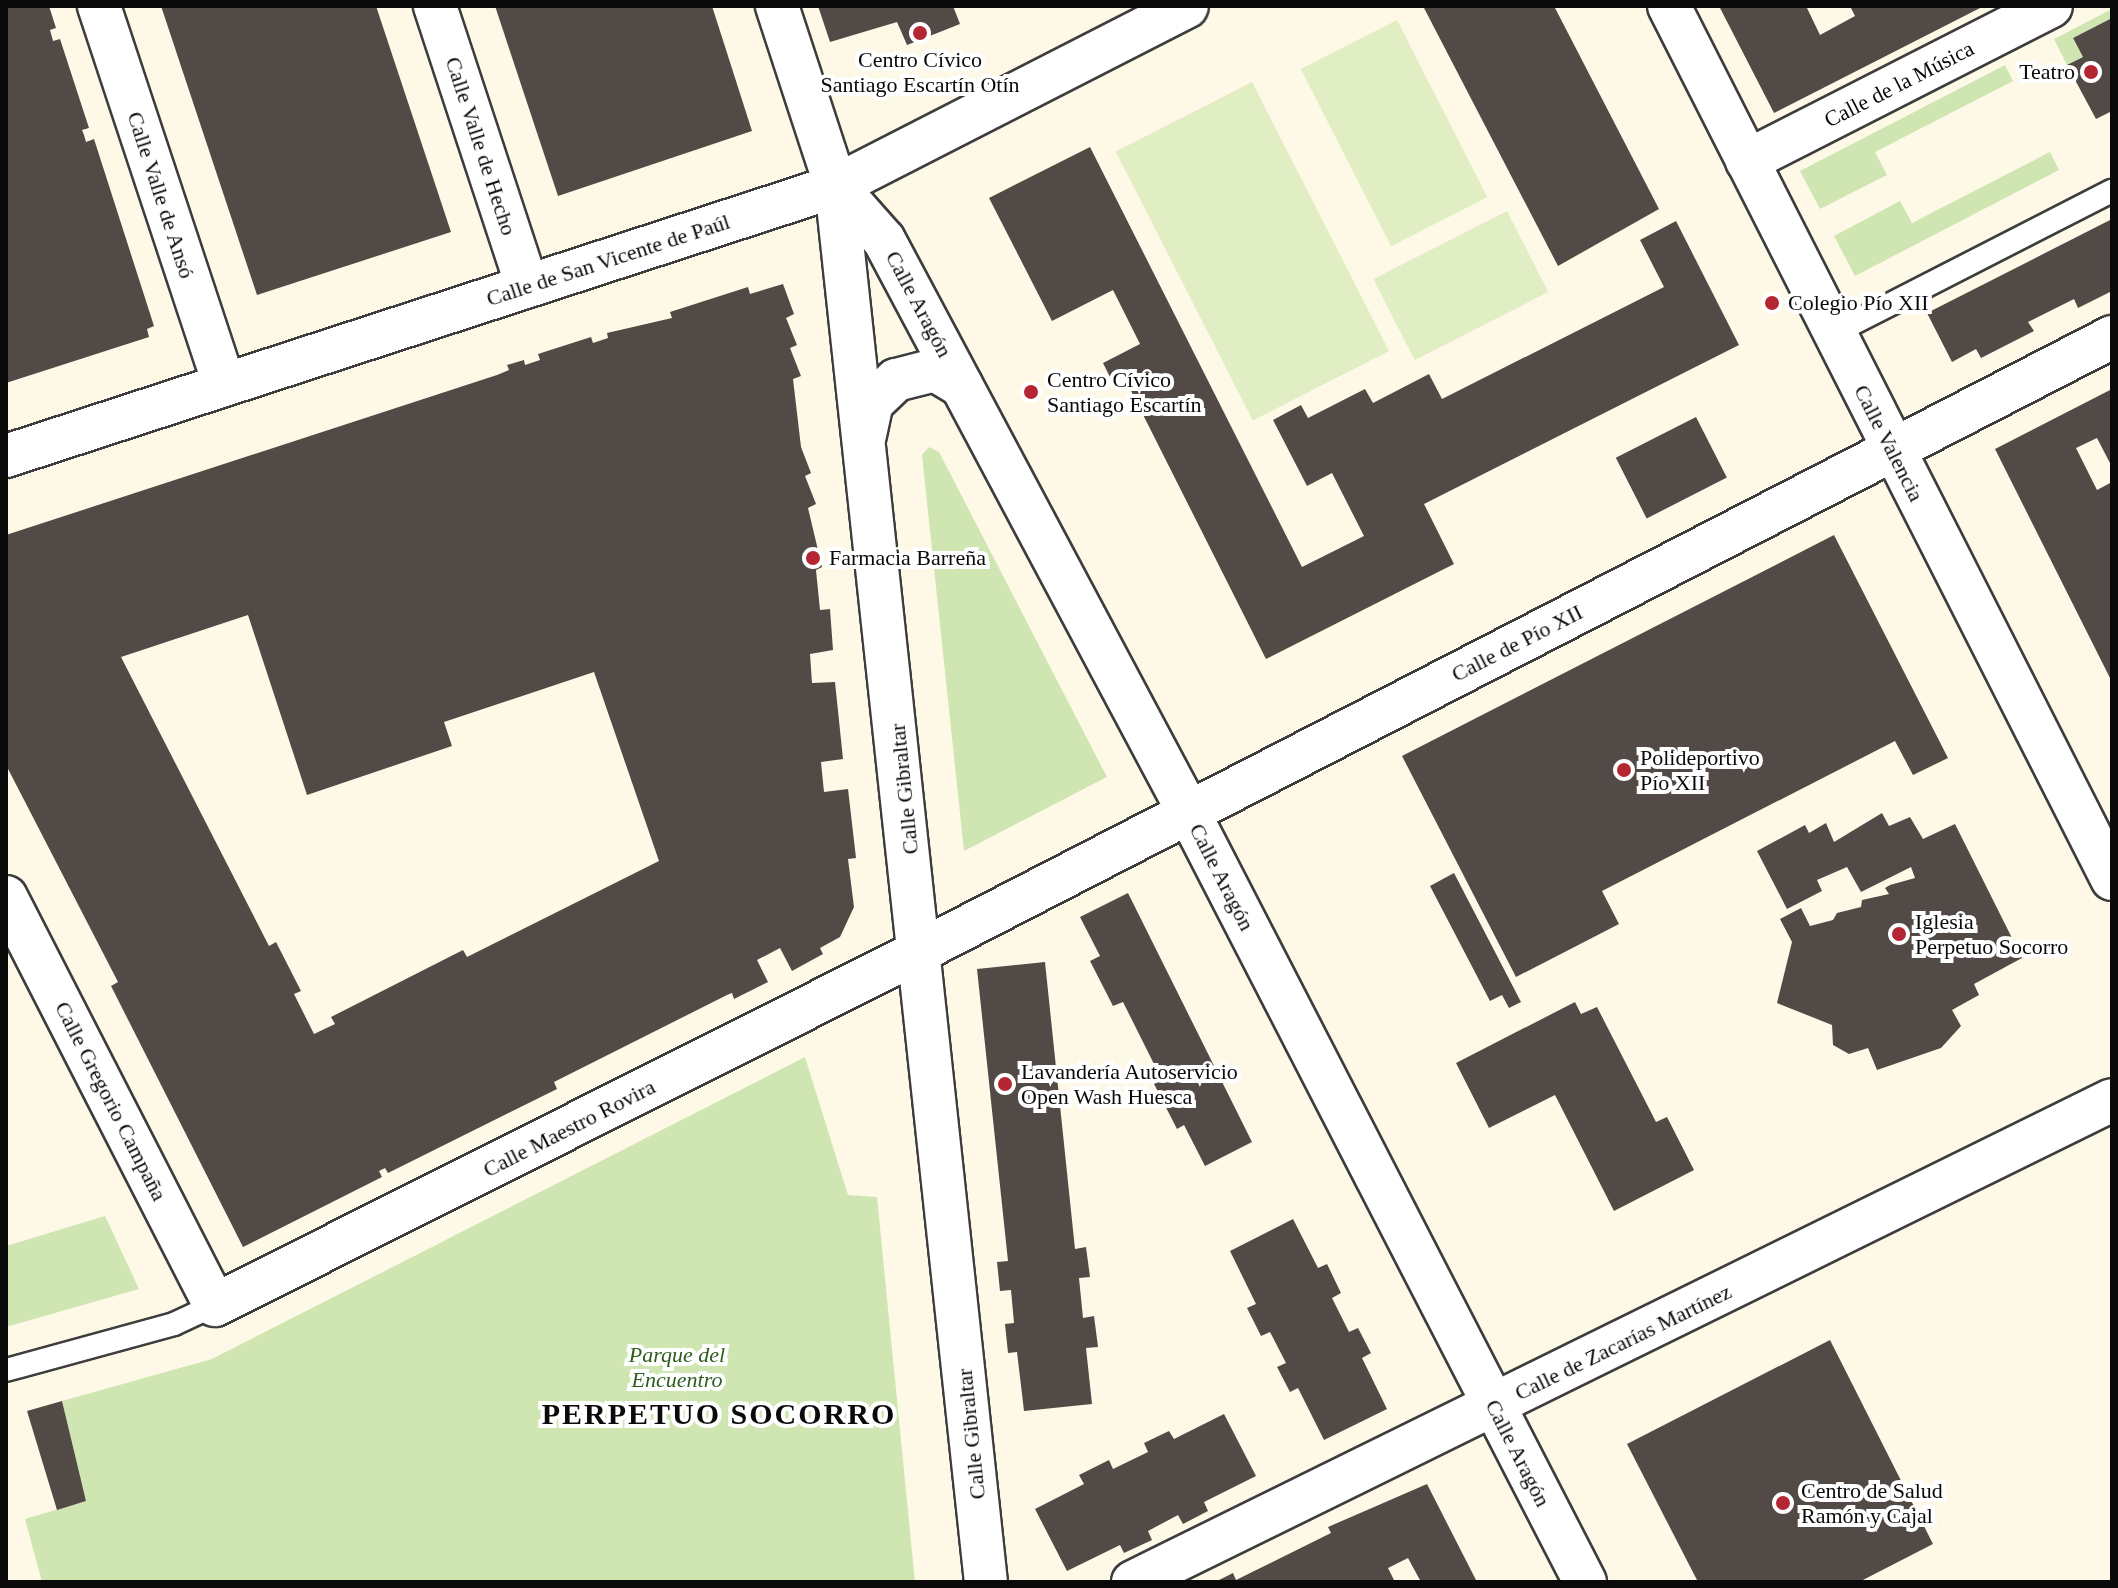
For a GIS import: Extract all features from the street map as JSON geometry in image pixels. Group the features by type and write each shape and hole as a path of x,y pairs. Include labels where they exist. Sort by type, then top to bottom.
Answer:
{"street":[{"name":"Calle Valle de Ansó","path":"99,6 224,385"},
{"name":"Calle Valle de Hecho","path":"435,6 527,286"},
{"name":"Calle Gibraltar","path":"777,6 836,186 922,950 986,1582"},
{"name":"Calle Valencia","path":"1669,6 1891,449 2112,879"},
{"name":"Calle de la Música","path":"1747,161 2051,6"},
{"name":"Calle de San Vicente de Paúl","path":"6,456 836,186 1182,7"},
{"name":"Calle Aragón","path":"836,186 884,240 1189,813 1585,1582"},
{"name":"Calle de Pío XII","path":"922,950 2112,337"},
{"path":"865,438 872,403 896,380 935,370 962,386"},
{"name":"Calle Gregorio Campaña","path":"6,897 215,1305"},
{"name":"Calle Maestro Rovira","path":"215,1305 922,950"},
{"name":"Calle de Zacarías Martínez","path":"1133,1582 2112,1100"}],"lane":[{"path":"1834,333 2112,191"},
{"path":"6,1370 174,1324 215,1305"}],"green space":[{"path":"2112,9 2112,18 2073,38 2083,57 2067,65 2054,39"},
{"path":"1397,20 1487,197 1391,246 1301,69"},
{"path":"2005,65 2013,81 1875,152 1887,175 1820,209 1800,171"},
{"path":"1252,82 1389,351 1253,421 1116,151"},
{"path":"2050,152 2059,170 1855,276 1834,236 1900,201 1912,223"},
{"path":"1507,211 1548,292 1415,360 1373,279"},
{"path":"929,447 939,452 1107,777 964,851 922,455"},
{"name":"Parque del Encuentro","path":"805,1057 848,1195 877,1197 915,1582 42,1582 25,1519 86,1501 62,1401 212,1359"},
{"path":"105,1216 139,1289 6,1327 6,1246"}],"building":[{"path":"6,6 49,6 56,28 50,30 53,41 60,39 89,128 82,130 86,142 94,139 154,326 147,329 149,337 6,383"},
{"path":"161,6 376,6 451,232 257,295"},
{"path":"495,6 712,6 752,131 558,196"},
{"name":"Centro Cívico Santiago Escartín Otín","path":"818,6 953,6 960,24 907,45 897,22 830,42"},
{"path":"1554,6 1659,209 1558,266 1424,8"},
{"path":"1719,6 1806,6 1820,35 1855,16 1850,6 1984,6 1774,113"},
{"name":"Teatro","path":"2112,18 2112,111 2096,119 2067,65 2083,57 2073,38"},
{"path":"1090,147 1302,567 1364,536 1332,473 1307,486 1273,420 1301,405 1308,418 1365,389 1373,403 1429,374 1442,399 1664,287 1640,240 1676,221 1739,345 1424,504 1454,564 1266,659 1121,371 1110,377 1103,363 1140,344 1113,290 1052,321 989,198"},
{"path":"2112,219 2112,291 2078,308 2074,299 2028,322 2034,331 1981,358 1976,349 1952,362 1927,313"},
{"path":"783,284 794,314 786,318 797,345 790,348 801,376 793,379 801,447 811,473 805,476 816,504 808,508 822,567 816,570 820,610 830,609 833,650 810,654 812,683 835,682 843,759 821,762 824,792 848,789 856,858 848,859 854,907 840,937 820,948 823,954 792,971 780,948 757,960 768,982 734,999 732,993 727,995 554,1082 557,1089 388,1173 385,1168 379,1171 382,1177 243,1247 111,986 118,982 6,765 6,535 497,375 509,370 507,365 524,360 525,365 540,360 538,354 591,337 593,343 608,338 607,333 672,318 670,312 748,287 750,294","holes":["248,615 307,795 452,746 444,722 594,672 659,861 467,957 463,950 331,1017 335,1024 314,1034 294,994 301,991 276,942 269,946 121,657"]},
{"path":"2112,389 2112,467 2097,438 2076,448 2097,490 2112,482 2112,682 1995,449"},
{"path":"1696,417 1727,478 1647,518 1616,458"},
{"name":"Polideportivo Pío XII","path":"1834,535 1948,758 1913,775 1895,741 1602,891 1619,924 1516,977 1402,756"},
{"name":"Iglesia Perpetuo Socorro","path":"1882,813 1889,826 1910,817 1923,839 1955,824 2022,958 1974,984 1979,995 1952,1010 1961,1026 1941,1048 1877,1070 1868,1048 1849,1054 1833,1045 1832,1025 1777,1003 1792,942 1780,919 1801,908 1810,926 1833,920 1837,913 1861,907 1862,900 1889,894 1885,888 1890,885 1915,878 1911,867 1861,892 1847,867 1817,880 1822,891 1787,909 1757,851 1805,825 1809,833 1826,823 1834,842"},
{"path":"1454,873 1521,1002 1509,1008 1502,995 1490,1001 1430,886"},
{"path":"1128,893 1252,1142 1205,1166 1184,1125 1177,1129 1154,1084 1162,1080 1123,1002 1113,1006 1090,961 1100,956 1080,917"},
{"path":"1045,962 1075,1249 1086,1247 1090,1277 1079,1278 1083,1318 1094,1316 1098,1347 1086,1348 1092,1404 1024,1411 1017,1352 1008,1353 1005,1324 1014,1323 1011,1290 1000,1291 997,1262 1008,1261 977,969"},
{"path":"1575,1002 1581,1014 1597,1007 1656,1122 1667,1117 1694,1170 1614,1211 1555,1095 1489,1128 1456,1063"},
{"path":"1293,1219 1318,1268 1327,1264 1341,1293 1332,1298 1349,1332 1358,1328 1371,1353 1362,1358 1387,1409 1324,1440 1298,1388 1290,1392 1277,1367 1286,1363 1270,1332 1261,1336 1247,1308 1256,1304 1230,1251"},
{"path":"1830,1340 1933,1544 1859,1582 1698,1582 1627,1444"},
{"path":"62,1401 86,1501 57,1510 27,1411"},
{"path":"1224,1414 1256,1476 1204,1502 1208,1511 1183,1524 1178,1515 1148,1531 1152,1540 1124,1553 1120,1545 1067,1571 1035,1509 1084,1484 1079,1475 1109,1460 1113,1469 1148,1452 1144,1443 1169,1431 1174,1439"},
{"path":"1427,1484 1477,1582 1421,1582 1408,1558 1388,1568 1395,1582 1215,1582 1233,1573 1236,1580 1331,1533 1328,1527"}],"place":[{"name":"Centro Cívico Santiago Escartín Otín","path":"920,33"},
{"name":"Teatro","path":"2091,72"},
{"name":"Colegio Pío XII","path":"1772,303"},
{"name":"Centro Cívico Santiago Escartín","path":"1031,392"},
{"name":"Farmacia Barreña","path":"813,558"},
{"name":"Polideportivo Pío XII","path":"1624,770"},
{"name":"Iglesia Perpetuo Socorro","path":"1899,934"},
{"name":"Lavandería Autoservicio Open Wash Huesca","path":"1005,1084"},
{"name":"Centro de Salud Ramón y Cajal","path":"1783,1503"}],"district":[{"name":"PERPETUO SOCORRO","path":"719,1414"}]}
